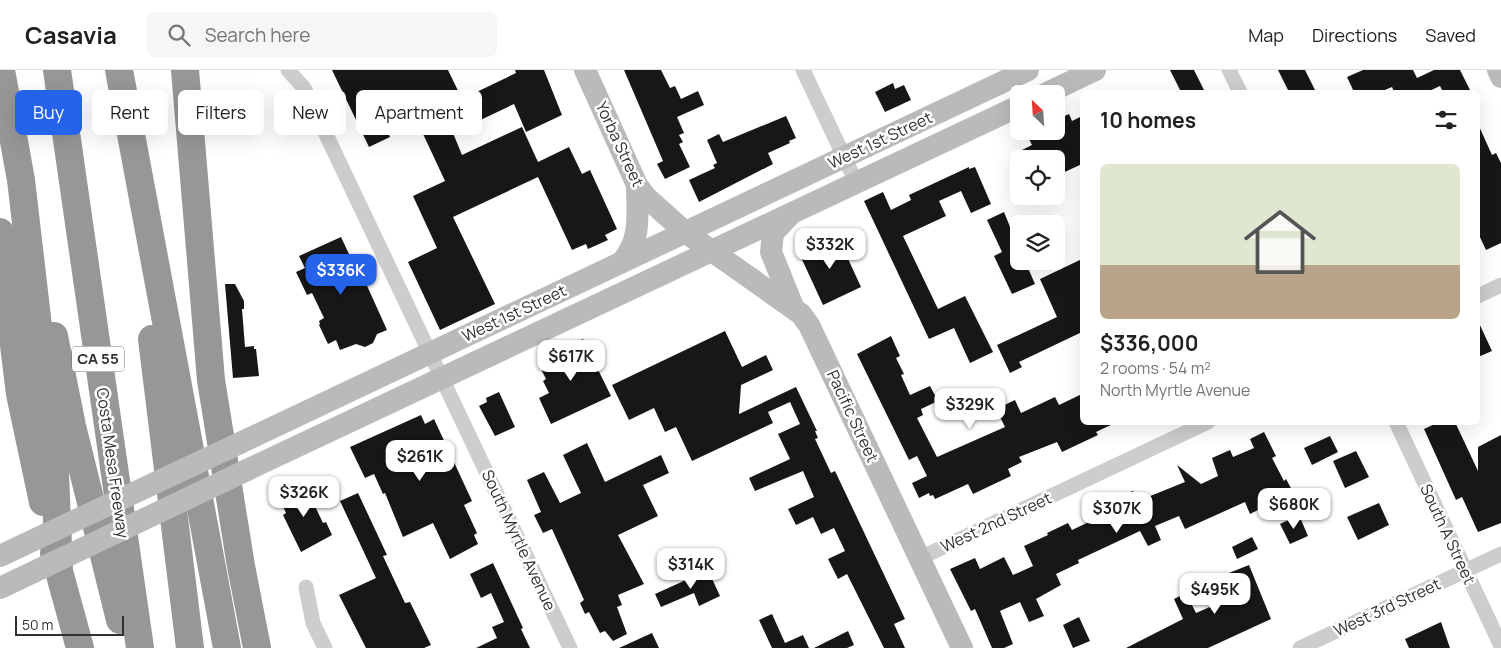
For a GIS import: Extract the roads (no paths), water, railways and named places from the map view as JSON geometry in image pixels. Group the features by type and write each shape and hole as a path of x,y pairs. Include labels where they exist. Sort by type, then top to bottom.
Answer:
{"highway":[{"path":"1,70 72,426 127,648"},
{"name":"Costa Mesa Freeway","path":"57,70 140,648"},
{"path":"119,70 190,648"},
{"path":"119,70 227,648"},
{"path":"185,70 211,380 241,566 257,648"},
{"path":"22,180 55,472 50,570"},
{"path":"0,232 20,394 50,570 80,648"},
{"path":"241,566 270,648"}],"main road":[{"name":"Yorba Street","path":"585,70 637,185 646,197 685,232"},
{"name":"West 1st Street","path":"0,556 1028,70"},
{"path":"1063,85 1095,70"},
{"path":"1498,70 1501,76"},
{"name":"West 1st Street","path":"0,588 50,570 246,470 1010,110"},
{"path":"622,262 632,250 637,235 637,185"},
{"path":"793,212 773,233 770,244 776,269 794,310"},
{"name":"Pacific Street","path":"685,232 794,310 809,325 816,336 962,648"}],"street":[{"name":"South Myrtle Avenue","path":"288,70 304,88 570,648"},
{"path":"803,70 856,182"},
{"path":"1230,70 1239,90"},
{"path":"1480,295 1501,285"},
{"name":"West 2nd Street","path":"920,558 1202,425"},
{"name":"South A Street","path":"1397,425 1501,646"},
{"name":"West 3rd Street","path":"1300,648 1501,554"},
{"path":"306,587 313,623 325,648"}]}
